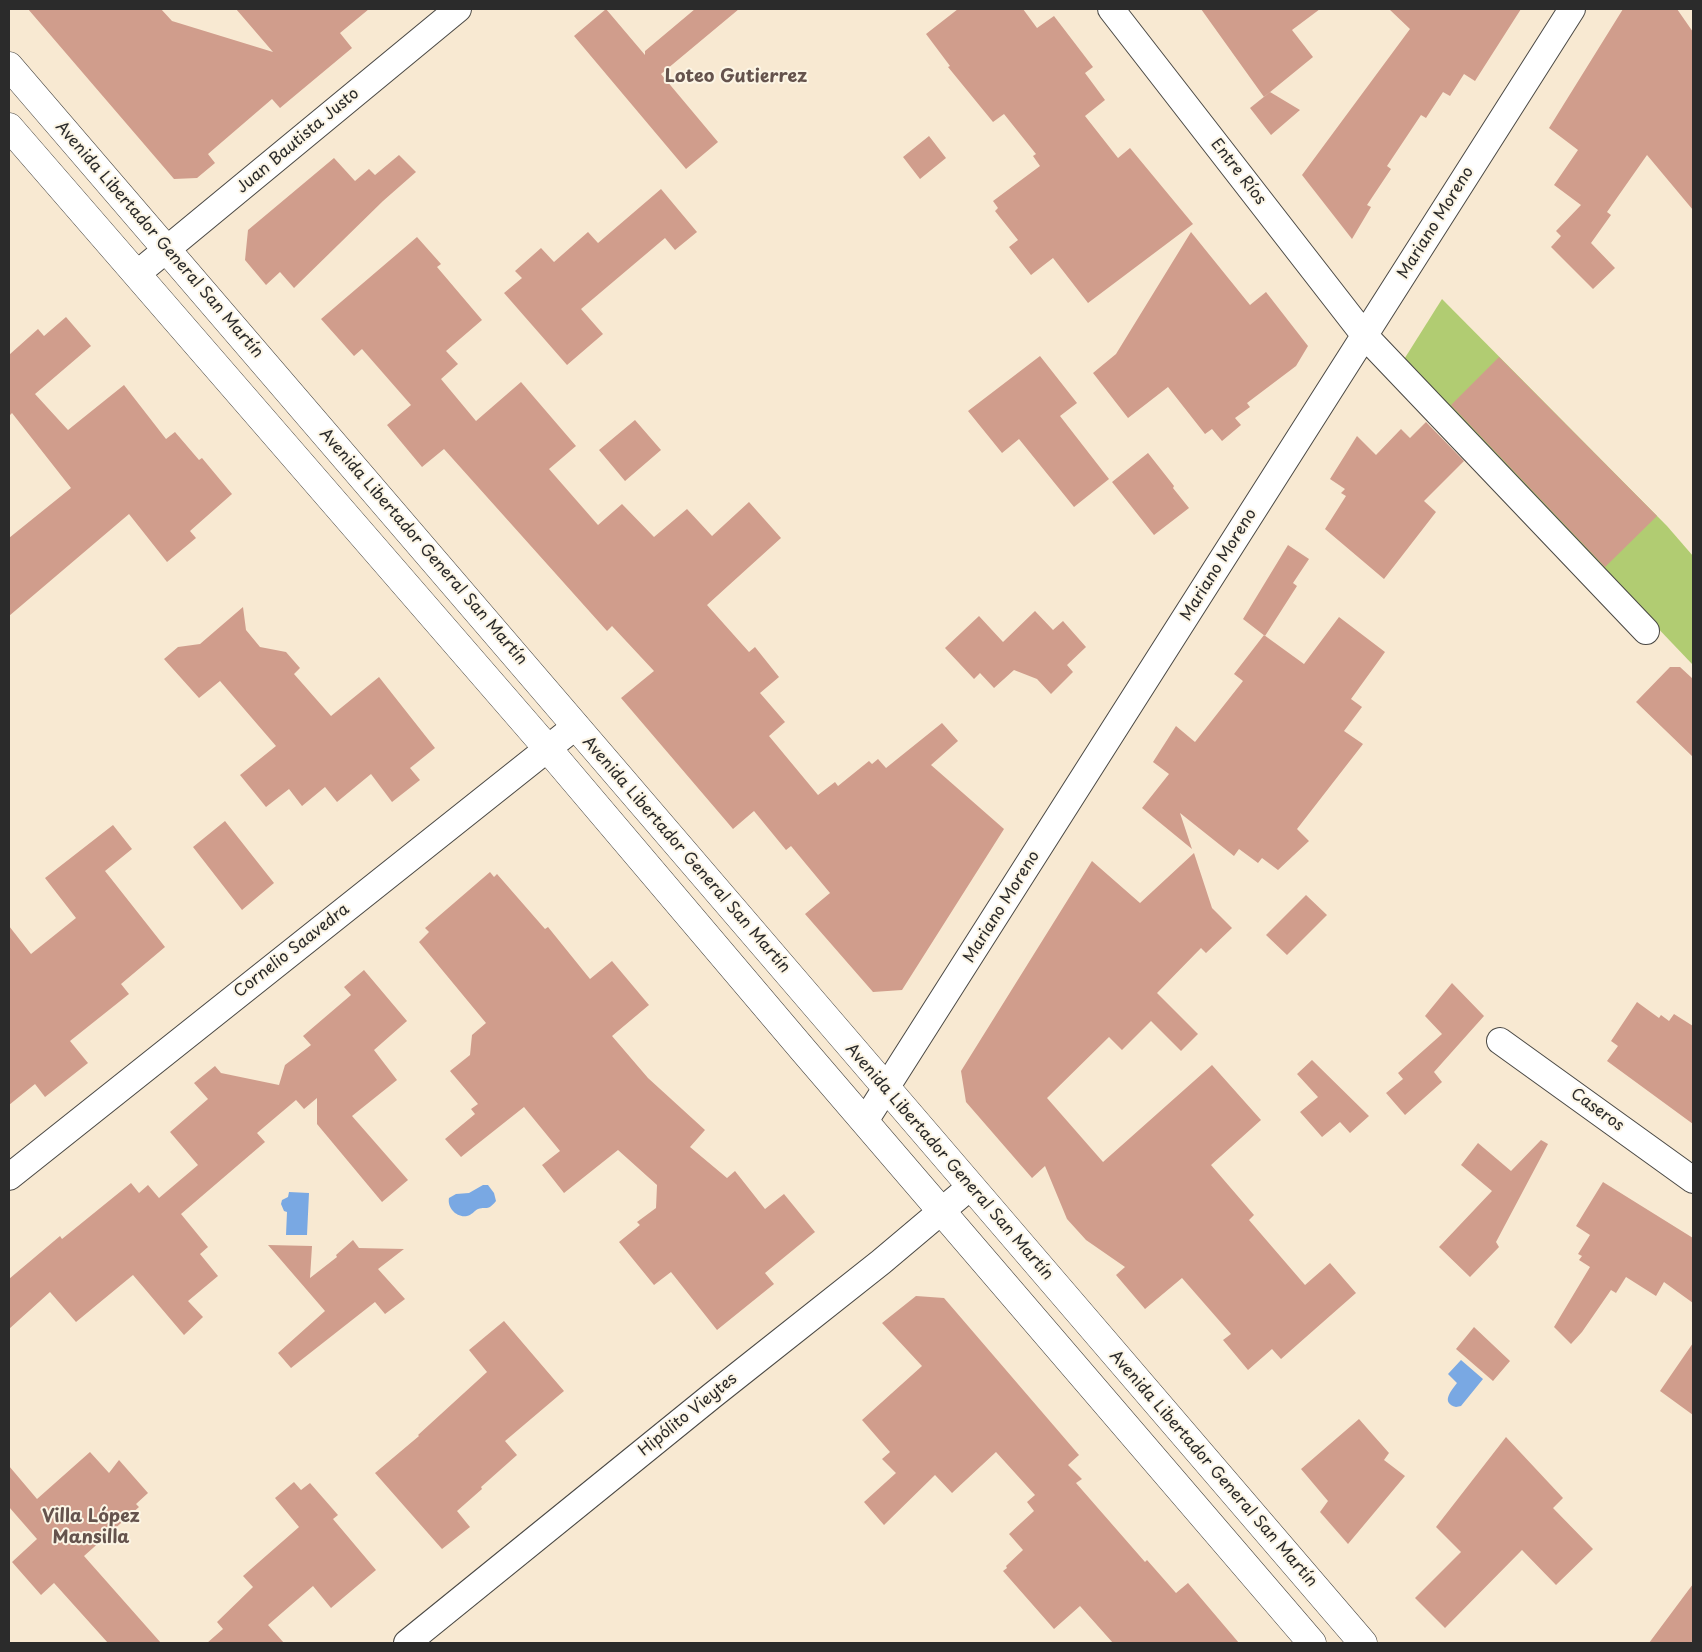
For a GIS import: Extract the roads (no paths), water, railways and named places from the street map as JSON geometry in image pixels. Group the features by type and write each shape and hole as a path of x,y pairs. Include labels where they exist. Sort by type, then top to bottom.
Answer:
{"main road":[{"name":"Avenida Libertador General San Martín","path":"9,66 1363,1643"},
{"path":"9,126 548,749 1312,1643"}],"street":[{"name":"Juan Bautista Justo","path":"138,274 458,9"},
{"name":"Entre Ríos","path":"1111,9 1364,336 1646,631"},
{"name":"Mariano Moreno","path":"865,1121 1572,9"},
{"name":"Cornelio Saavedra","path":"9,1176 576,726"},
{"name":"Caseros","path":"1500,1041 1693,1180"},
{"name":"Hipólito Vieytes","path":"408,1643 705,1401 881,1262 970,1187"}],"water":[{"path":"483,1185 488,1185 494,1193 496,1201 489,1208 478,1209 467,1216 456,1214 451,1209 449,1198 456,1194 469,1193"},
{"path":"289,1192 309,1193 307,1235 286,1235 287,1212 284,1211 281,1204 282,1200 288,1197"},
{"path":"1461,1360 1483,1379 1461,1406 1456,1407 1449,1403 1448,1397 1457,1383 1448,1374"}],"district":[{"name":"Loteo Gutierrez","path":"736,77"},
{"name":"Villa López Mansilla","path":"91,1527"}]}
